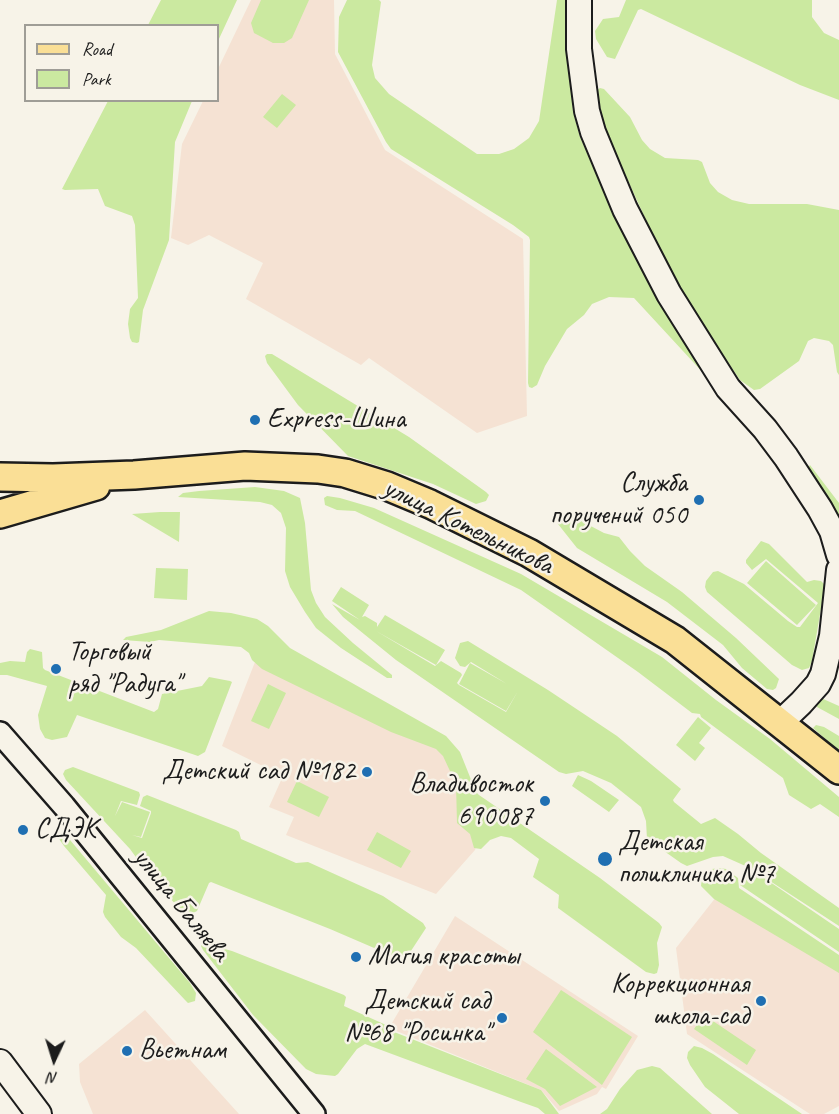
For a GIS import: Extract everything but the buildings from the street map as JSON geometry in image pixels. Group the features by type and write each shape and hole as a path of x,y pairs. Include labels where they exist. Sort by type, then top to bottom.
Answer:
{"main road":[{"path":"579,0 579,50 587,111 597,142 625,209 669,294 728,388 765,429 820,509 832,531 839,555"},
{"name":"улица Котельникова","path":"0,477 134,475 245,466 318,469 345,473 387,486 430,504 529,553 665,633 781,722 839,770"},
{"path":"0,469 30,478"},
{"path":"0,514 134,475"},
{"path":"781,722 818,684 823,674 832,636 839,570"},
{"path":"0,1062 39,1114"}],"street":[{"name":"улица Баляева","path":"0,733 64,806 314,1114"}],"shaded area":[{"path":"251,0 334,0 335,54 385,150 523,239 527,416 477,433 369,358 361,365 246,299 263,263 209,235 188,245 171,238 182,144 203,102 219,102 219,67"},
{"name":"Детский сад №182","path":"255,662 458,750 481,832 475,850 436,894 286,835 294,817 269,807 283,776 222,746"},
{"name":"Коррекционная школа-сад","path":"720,892 839,968 839,1106 824,1114 810,1114 687,1034 676,948"},
{"name":"Детский сад №68 \"Росинка\"","path":"455,916 638,1036 606,1089 602,1087 597,1094 559,1111 541,1090 389,1028"},
{"path":"145,1010 239,1114 93,1114 80,1082 79,1064"}],"green space":[{"path":"161,0 237,0 219,39 219,24 149,24"},
{"path":"261,0 309,0 292,38 284,43 273,43 254,33 251,23"},
{"path":"347,0 379,0 381,2 372,65 375,78 389,94 477,154 499,154 514,149 529,138 539,121 557,0 568,0 567,49 573,112 580,137 614,216 655,292 709,376 706,376 634,298 609,297 592,304 584,315 567,329 545,366 537,385 529,387 529,237 391,149 338,52 339,17"},
{"path":"626,0 812,0 812,17 824,33 839,40 839,100 800,85 641,9 638,10 615,59 607,57 596,39 595,31 603,19 619,17"},
{"path":"600,88 604,89 630,117 642,140 650,149 665,158 702,162 710,183 718,192 732,200 749,204 807,204 839,210 839,375 833,345 829,341 814,338 808,341 799,361 760,389 754,390 740,380 693,311 666,264 603,126 596,95"},
{"path":"282,94 296,105 277,128 263,117"},
{"path":"107,102 192,102 175,142 169,240 143,310 137,343 132,342 130,338 128,324 130,309 138,298 135,225 132,216 105,206 98,189 62,189"},
{"path":"272,354 409,437 486,492 489,495 486,501 476,504 433,484 348,456 298,405 267,363 265,356"},
{"path":"810,465 839,503 839,522 807,469"},
{"path":"255,487 284,491 300,498 305,523 311,590 316,603 325,617 392,675 392,678 387,678 341,648 316,628 290,587 285,571 286,528 281,513 272,505 260,502 178,497 183,493"},
{"path":"327,496 374,508 521,574 662,657 770,739 839,797 839,817 820,804 811,809 789,795 783,778 700,714 692,713 521,590 355,511 337,510 325,505 324,498"},
{"path":"180,512 179,542 132,514"},
{"path":"568,514 604,533 619,537 645,566 682,592 736,638 779,679 776,688 767,689 742,668 723,645 667,602 577,548 554,519 555,515"},
{"path":"761,541 769,544 807,582 821,581 825,585 809,668 802,670 792,665 707,592 705,587 706,581 713,572 718,571 744,584 788,621 800,627 818,603 766,559 752,570 746,560"},
{"path":"766,561 816,605 797,625 747,583"},
{"path":"156,568 188,569 187,600 154,598"},
{"path":"341,587 369,605 362,617 365,616 377,623 377,627 385,615 445,650 436,665 376,631 435,666 441,661 461,673 457,683 459,685 506,712 518,691 506,711 459,684 470,663 507,684 471,662 465,667 460,666 455,658 460,643 468,641 617,736 681,789 673,800 674,802 701,824 715,818 839,908 839,926 750,868 723,856 687,866 681,863 647,839 646,821 641,807 611,783 583,771 566,774 559,772 396,660 343,617 332,604 360,620 332,601"},
{"path":"209,611 257,619 268,626 290,648 446,736 460,752 479,795 600,878 659,923 662,927 657,943 659,965 657,973 646,972 558,908 559,895 533,877 539,859 511,838 501,836 490,840 481,849 474,848 470,834 457,823 456,784 443,756 436,749 391,732 262,669 241,647 159,640 150,642 123,640 126,637 161,630"},
{"path":"30,649 42,652 45,670 154,712 158,709 162,694 202,686 209,677 232,682 205,752 198,756 77,715 67,737 52,740 45,738 40,729 38,715 47,686 0,675 0,663 25,662"},
{"path":"268,684 286,693 269,729 251,721"},
{"path":"821,698 839,706 839,719 817,707 815,701"},
{"path":"698,717 711,728 699,743 705,748 695,761 676,745"},
{"path":"816,725 839,736 839,751 813,728"},
{"path":"73,767 139,792 137,805 121,801 115,816 122,802 150,812 141,837 132,835 142,838 151,813 151,811 140,806 143,797 147,795 236,830 241,839 296,863 308,862 383,896 423,923 426,928 405,960 402,960 211,882 197,911 189,915 184,914 130,849 66,780 63,774 65,770"},
{"path":"578,775 619,800 609,812 572,786"},
{"path":"297,781 329,797 319,817 287,802"},
{"path":"377,832 411,851 401,868 367,850"},
{"path":"65,834 190,983 196,993 195,1001 188,1003 136,948 121,937 103,912 106,895 64,846 57,836"},
{"path":"712,869 726,869 738,878 739,888 839,955 839,973 714,899 701,886 702,876"},
{"path":"751,869 839,929 839,952 740,885"},
{"path":"203,943 232,951 344,995 346,997 344,1006 386,1025 389,1030 541,1090 559,1114 545,1114 538,1108 365,1044 357,1049 335,1076 316,1074 306,1069 253,1015 203,950 201,946"},
{"path":"561,990 632,1037 602,1085 533,1032"},
{"path":"704,1015 756,1050 747,1065 694,1029"},
{"path":"694,1046 713,1054 802,1114 739,1114 705,1087 690,1065 687,1058 688,1052"},
{"path":"546,1049 597,1087 560,1106 545,1089 526,1079"},
{"path":"652,1066 660,1068 712,1114 600,1114 607,1109 620,1089 637,1070"}],"place":[{"name":"Express-Шина","path":"255,420"},
{"name":"Служба поручений 050","path":"699,500"},
{"name":"Торговый ряд \"Радуга\"","path":"56,669"},
{"name":"Детский сад №182","path":"367,772"},
{"name":"Владивосток 690087","path":"545,801"},
{"name":"СДЭК","path":"23,830"},
{"name":"Детская поликлиника №7","path":"605,859"},
{"name":"Магия красоты","path":"356,957"},
{"name":"Коррекционная школа-сад","path":"761,1001"},
{"name":"Детский сад №68 \"Росинка\"","path":"502,1018"},
{"name":"Вьетнам","path":"127,1051"}]}
